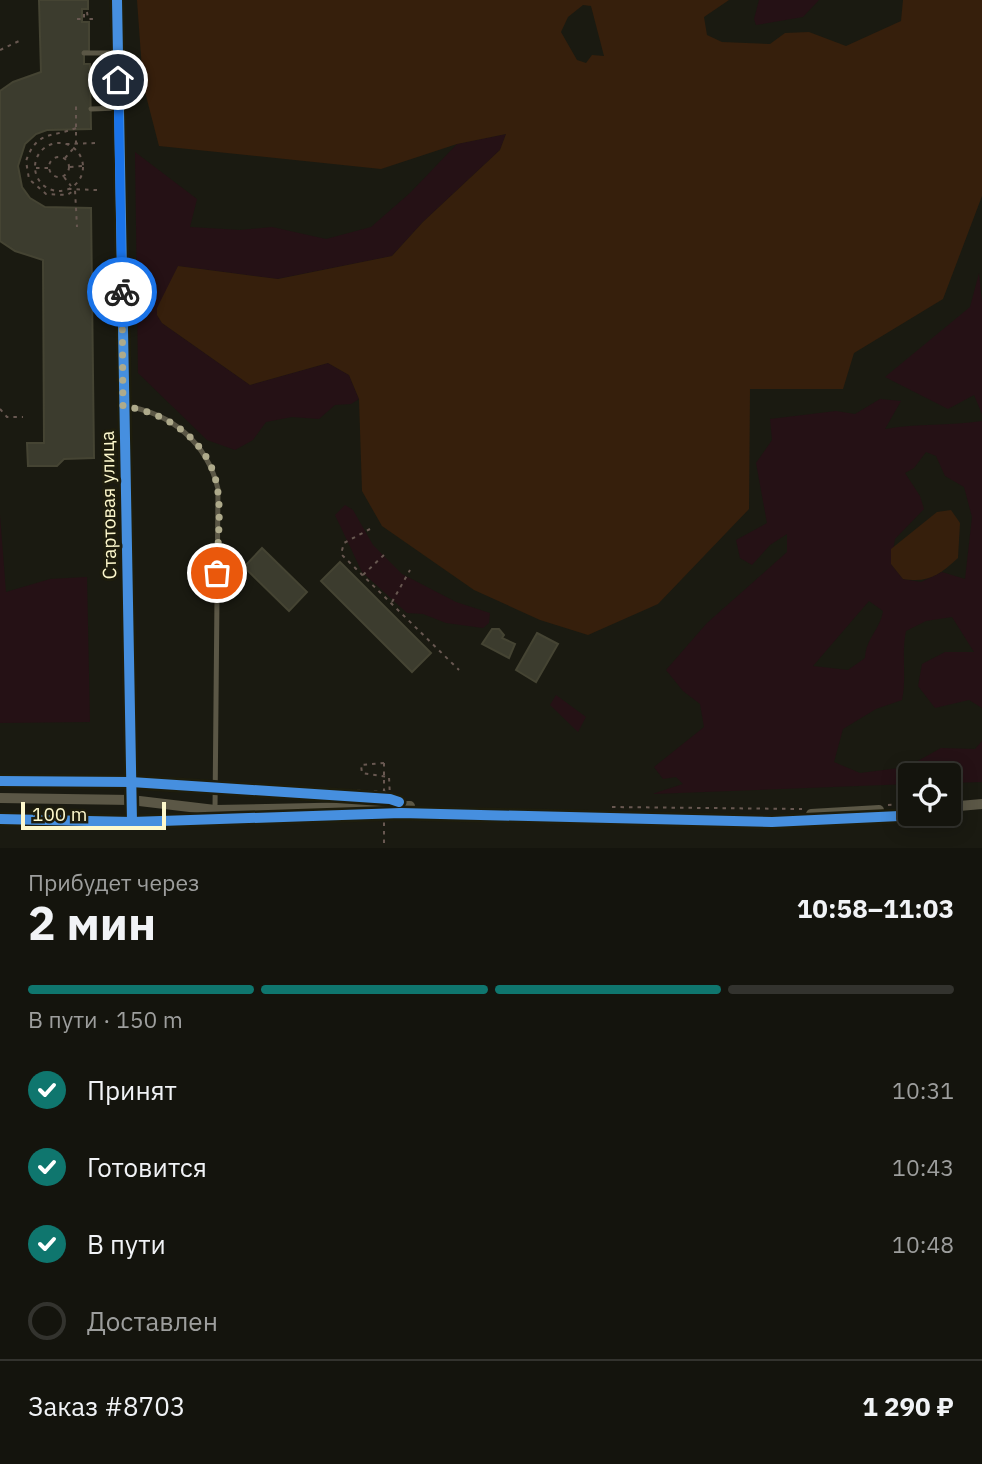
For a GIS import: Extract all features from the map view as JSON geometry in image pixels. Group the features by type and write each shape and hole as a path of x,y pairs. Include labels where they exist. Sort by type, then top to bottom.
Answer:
{"street":[{"name":"Стартовая улица","path":"117,0 132,822"},
{"path":"0,798 131,800 215,810 393,800 774,815 898,807"},
{"path":"961,806 982,804"},
{"path":"961,812 982,810"},
{"path":"0,819 132,822 401,813 772,822 898,816"}],"lane":[{"path":"84,53 118,52"},
{"path":"91,108 119,108"},
{"path":"123,406 146,409 183,430 201,448 216,480 215,810"}],"path":[{"path":"77,19 84,19 84,12 87,12 88,19 95,19"},
{"path":"0,50 19,41"},
{"path":"76,106 76,144"},
{"path":"75,190 67,195 47,194 29,179 26,161 38,140 76,128"},
{"path":"35,168 44,148 96,143"},
{"path":"65,144 73,148 83,166 79,180 67,190"},
{"path":"64,159 73,148"},
{"path":"64,159 52,159 49,167 53,175 64,176"},
{"path":"64,159 69,167"},
{"path":"69,167 83,166"},
{"path":"35,168 49,167"},
{"path":"64,176 69,167"},
{"path":"35,168 46,187 97,190"},
{"path":"64,176 71,187"},
{"path":"75,190 77,227"},
{"path":"0,409 7,417 23,417"},
{"path":"370,529 344,543 341,554 459,670"},
{"path":"363,575 387,552"},
{"path":"391,603 410,570"},
{"path":"0,779 131,780 216,787 393,800 390,777 362,773 361,765 384,763 384,848"},
{"path":"879,805 898,806"},
{"path":"604,807 810,809"}],"shaded area":[{"path":"137,0 729,0 704,17 707,35 722,42 770,44 785,33 809,32 846,46 901,21 903,0 982,0 982,196 943,299 854,353 843,389 750,389 749,509 658,604 588,635 540,620 474,590 382,526 362,491 359,399 349,375 328,363 250,385 162,323 157,315 157,308 178,266 278,279 392,256 423,222 500,150 506,134 457,144 381,169 159,146 143,84","holes":["583,5 591,6 604,56 592,55 586,63 577,60 561,32 568,17"]},
{"path":"759,0 819,0 803,17 756,25 754,19"},
{"path":"506,134 500,150 423,222 392,256 277,279 178,266 157,315 162,323 250,385 328,363 349,375 359,399 351,404 335,405 319,419 292,417 266,422 253,440 235,450 207,440 138,373 135,152 197,199 190,227 240,230 272,227 326,239 371,227 410,193 457,144"},
{"path":"979,273 982,302 982,414 974,395 948,409 885,377 970,307"},
{"path":"880,399 901,401 885,429 982,421 982,708 969,700 935,708 918,686 922,664 945,652 974,652 952,617 926,621 906,631 902,700 876,709 843,729 834,762 860,773 898,768 898,784 652,794 683,784 676,777 663,779 654,767 704,727 700,704 683,691 666,670 707,623 787,552 787,534 770,545 752,565 740,558 736,540 767,523 756,463 772,440 770,419 836,411 855,414","holes":["926,452 936,456 945,476 964,487 972,517 965,579 942,572 921,582 903,579 891,564 895,539 924,509 920,496 905,473 914,468","869,601 883,611 865,658 848,670 813,666"]},
{"path":"345,505 353,510 373,545 402,574 456,602 490,613 489,623 483,628 446,623 423,614 407,613 362,572 335,515"},
{"path":"951,510 960,523 958,558 927,579 903,579 891,564 891,549 937,512"},
{"path":"0,515 6,592 50,579 87,577 90,722 0,723"},
{"path":"556,695 586,717 578,732 550,705"},
{"path":"982,741 982,782 961,783 961,763 914,763 941,748 975,749"}],"building":[{"path":"39,0 88,0 88,9 82,9 82,22 89,22 89,51 84,51 84,64 90,64 91,129 47,130 36,134 25,144 18,166 22,187 30,198 45,207 91,208 94,458 64,459 57,466 28,466 27,443 44,443 43,260 15,251 0,241 0,91 13,82 41,72"},
{"path":"262,548 307,592 289,611 244,567"},
{"path":"340,562 431,653 412,672 321,581"},
{"path":"492,629 499,629 504,635 502,638 515,644 509,658 482,644"},
{"path":"537,633 558,644 536,682 516,670"}],"cycle path":[{"path":"117,0 132,822"},
{"path":"0,781 131,782 390,799 399,802"},
{"path":"0,819 132,822 401,813 772,822 898,816"}],"way so far":[{"path":"122,292 123,406 146,409 166,418 201,448 213,469 218,489 217,573"}],"route":[{"path":"118,80 122,292"}]}
